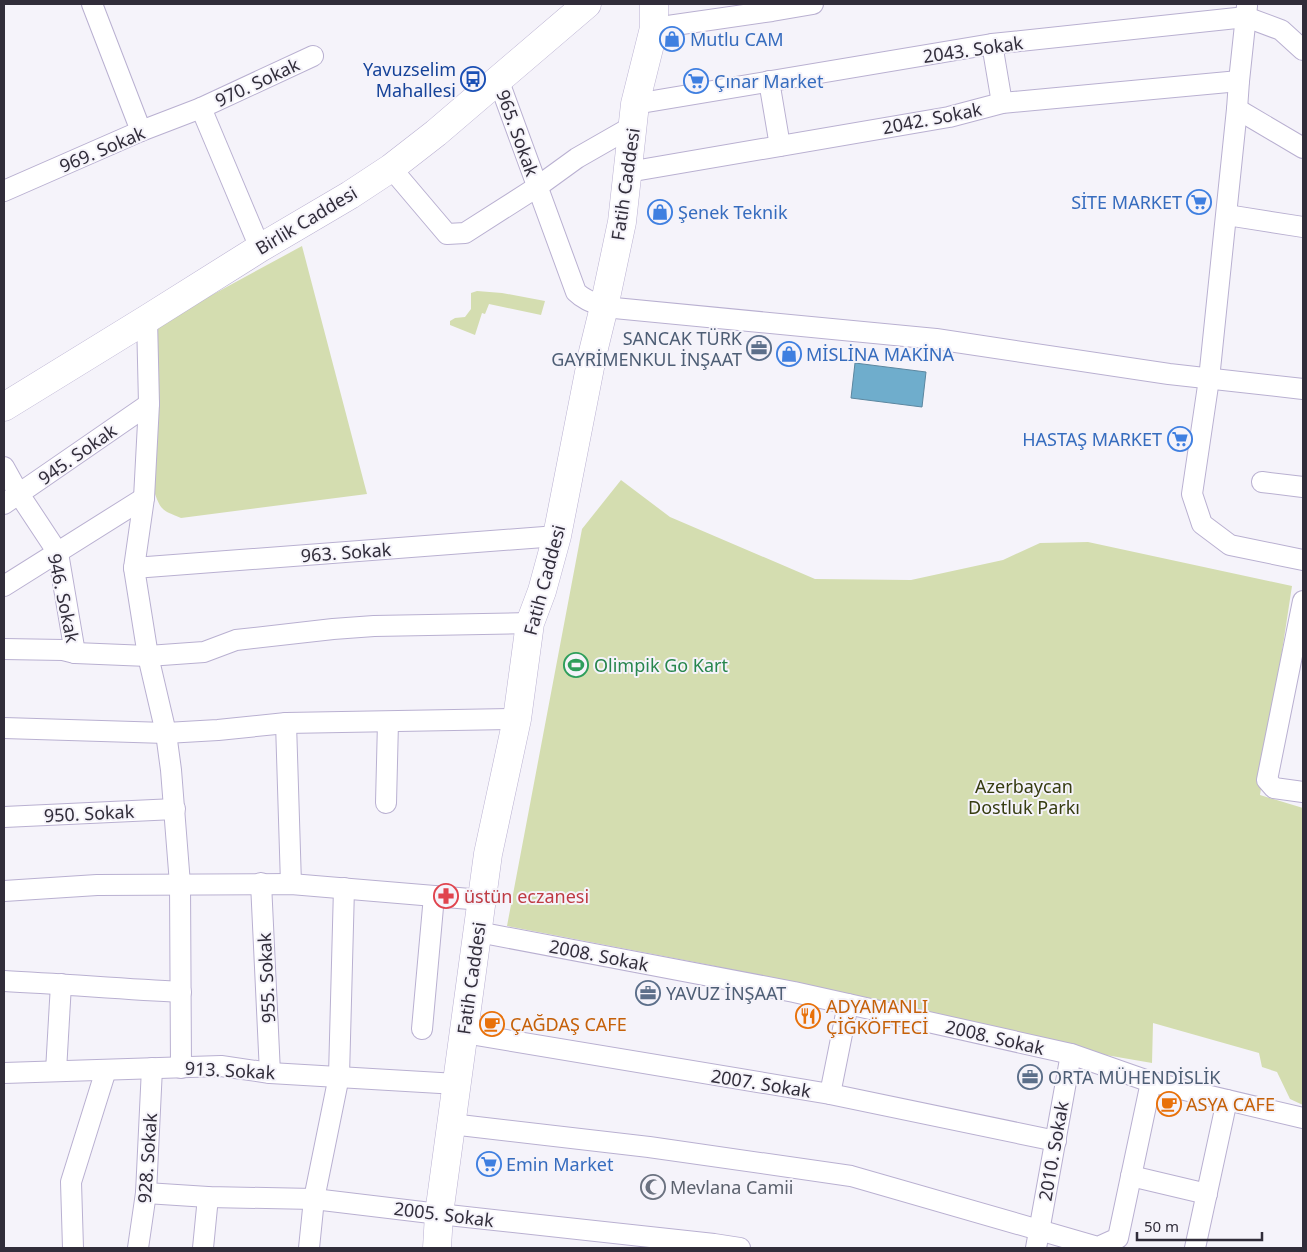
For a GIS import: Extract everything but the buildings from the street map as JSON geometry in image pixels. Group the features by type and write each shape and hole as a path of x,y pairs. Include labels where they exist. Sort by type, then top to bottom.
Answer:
{"main road":[{"name":"Birlik Caddesi","path":"4,406 260,248 350,195 391,168 436,133 587,4"},
{"path":"640,4 654,16"},
{"name":"Fatih Caddesi","path":"437,1248 439,1214 488,854 516,719 530,623 542,591 557,536 593,352 622,222 634,115 654,16"}],"street":[{"path":"92,4 141,132"},
{"path":"654,16 804,5"},
{"path":"1247,10 1210,379 1192,494 1202,524 1230,545 1303,560"},
{"name":"2043. Sokak","path":"634,115 769,82 992,44 1247,10 1281,30 1303,50"},
{"path":"992,44 1002,103"},
{"name":"970. Sokak","path":"201,108 313,56"},
{"name":"965. Sokak","path":"498,79 576,292 582,298 604,307 936,339 1169,374 1303,389"},
{"name":"2042. Sokak","path":"628,172 949,117 1002,103 1239,81"},
{"path":"769,82 780,146"},
{"path":"201,108 260,248"},
{"name":"969. Sokak","path":"4,191 201,108"},
{"path":"1237,109 1303,148"},
{"path":"391,168 447,234 465,233 537,186 634,115"},
{"path":"1227,215 1303,226"},
{"path":"146,319 149,404 144,498 134,568 148,656 166,733 175,809 180,884 181,1068"},
{"name":"945. Sokak","path":"12,499 149,404"},
{"name":"946. Sokak","path":"4,467 12,499 58,553 75,653"},
{"path":"1262,482 1303,487"},
{"path":"4,586 144,498"},
{"name":"963. Sokak","path":"134,568 557,536"},
{"path":"1303,600 1267,780 1274,788 1303,792"},
{"path":"4,649 63,650 75,653 148,656 204,652 236,640 341,628 530,623"},
{"path":"4,728 166,733 286,724 516,719"},
{"path":"386,803 388,722"},
{"path":"286,724 291,884"},
{"name":"950. Sokak","path":"4,817 175,809"},
{"path":"4,890 97,885 261,883 482,900"},
{"name":"955. Sokak","path":"261,883 270,1072"},
{"path":"309,1248 314,1199 339,1076 344,888"},
{"path":"422,1029 434,896"},
{"name":"2008. Sokak","path":"478,932 794,992 1071,1054 1151,1082 1303,1118"},
{"path":"4,981 181,992"},
{"path":"56,1071 60,984"},
{"path":"830,1094 848,1004"},
{"name":"2007. Sokak","path":"464,1033 830,1094 1056,1141"},
{"name":"2010. Sokak","path":"1038,1239 1071,1054"},
{"name":"913. Sokak","path":"4,1072 220,1066 270,1072 457,1084"},
{"name":"928. Sokak","path":"138,1248 146,1193 152,1068"},
{"path":"73,1248 71,1182 106,1070"},
{"path":"451,1124 649,1148 851,1176 1038,1239 1098,1247 1118,1238 1151,1082"},
{"path":"1195,1248 1227,1100"},
{"path":"1131,1176 1207,1194"},
{"name":"2005. Sokak","path":"146,1193 208,1197 314,1199 740,1248"},
{"path":"203,1248 208,1197"}],"green space":[{"path":"302,246 367,494 181,518 171,514 161,507 155,494 155,326"},
{"path":"477,291 502,293 545,301 541,315 489,304 485,314 482,313 475,335 450,325 450,321 455,318 465,317 471,309 471,293"},
{"name":"Azerbaycan Dostluk Parkı","path":"621,480 670,517 815,579 911,580 1003,560 1040,543 1088,542 1292,586 1260,795 1303,808 1303,1105 1290,1099 1277,1072 1262,1067 1259,1053 1153,1023 1152,1063 1100,1054 710,965 507,926 582,529"}],"water":[{"path":"855,363 926,372 922,407 851,398"}],"place":[{"name":"Mutlu CAM","path":"672,39"},
{"name":"Yavuzselim Mahallesi","path":"473,79"},
{"name":"Çınar Market","path":"696,81"},
{"name":"SİTE MARKET","path":"1199,202"},
{"name":"Şenek Teknik","path":"660,212"},
{"name":"SANCAK TÜRK GAYRİMENKUL İNŞAAT","path":"759,348"},
{"name":"MİSLİNA MAKİNA","path":"789,354"},
{"name":"HASTAŞ MARKET","path":"1180,439"},
{"name":"Olimpik Go Kart","path":"576,665"},
{"name":"üstün eczanesi","path":"446,896"},
{"name":"YAVUZ İNŞAAT","path":"648,993"},
{"name":"ADYAMANLI ÇİĞKÖFTECİ","path":"808,1016"},
{"name":"ÇAĞDAŞ CAFE","path":"492,1024"},
{"name":"ORTA MÜHENDİSLİK","path":"1030,1077"},
{"name":"ASYA CAFE","path":"1169,1104"},
{"name":"Emin Market","path":"489,1164"},
{"name":"Mevlana Camii","path":"653,1187"}]}
